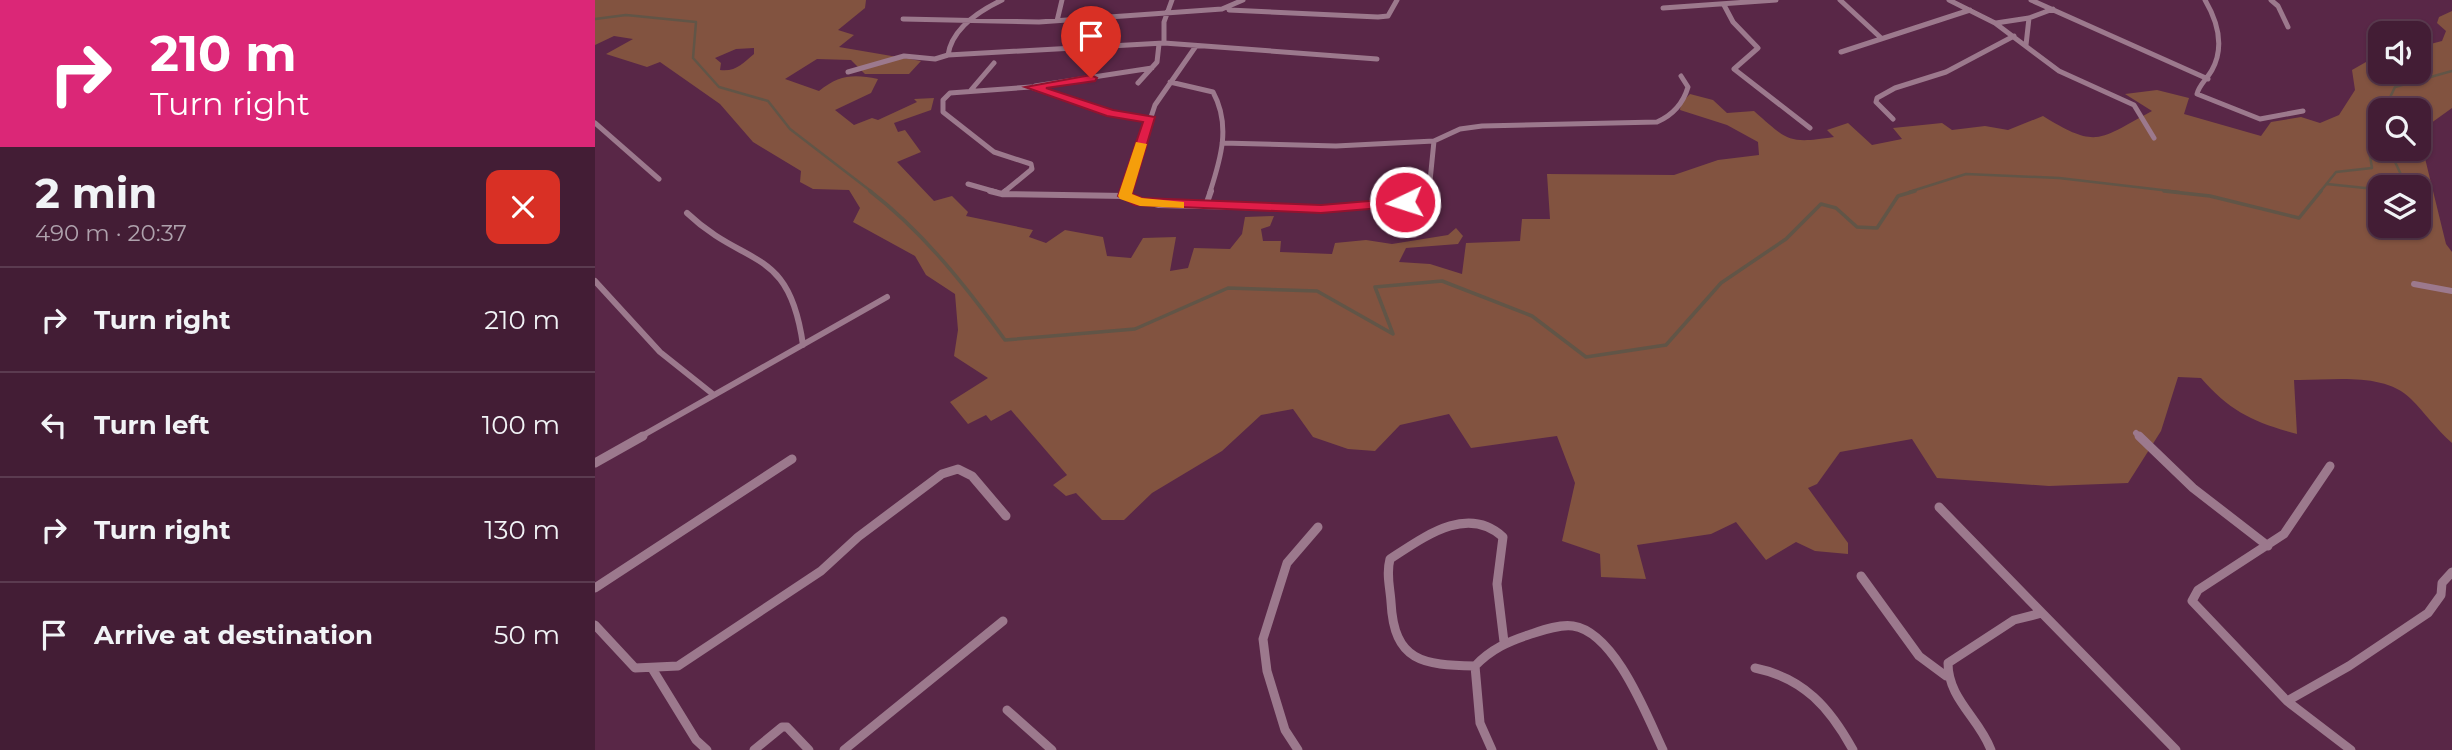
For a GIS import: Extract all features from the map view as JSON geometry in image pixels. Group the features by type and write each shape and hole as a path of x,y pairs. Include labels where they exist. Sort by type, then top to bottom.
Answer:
{"street":[{"path":"948,55 949,46 969,22 982,9 1002,0"},
{"path":"1057,21 1062,0"},
{"path":"1138,83 1152,68 1160,53 1166,12 1172,0"},
{"path":"1222,9 1243,0"},
{"path":"903,19 969,22 1057,21 1222,9 1378,18 1388,16 1397,0"},
{"path":"1664,8 1776,0"},
{"path":"1840,0 1880,37"},
{"path":"1949,0 1995,23 2059,71 2134,105 2154,138"},
{"path":"2031,0 2118,41 2144,50 2159,61 2208,79"},
{"path":"2206,0 2216,22 2218,58 2197,94 2252,117 2268,118 2303,111"},
{"path":"2271,0 2278,6 2288,27"},
{"path":"1724,5 1733,22 1758,48 1734,69 1810,128"},
{"path":"1995,23 2029,19 2053,9"},
{"path":"1840,52 1970,10"},
{"path":"2026,45 2029,19"},
{"path":"1893,119 1876,102 1877,98 1895,88 1946,72 2014,36"},
{"path":"848,72 904,56 930,59 948,55 1161,43 1377,59"},
{"path":"1125,196 1155,105 1196,46"},
{"path":"971,90 994,63"},
{"path":"1002,194 1029,174 1031,164 994,152 943,112 946,96 971,90 1031,87 1091,78 1123,69 1152,68"},
{"path":"1222,143 1322,146 1434,141 1460,129 1482,127 1657,122 1676,112 1686,93 1688,87 1681,76"},
{"path":"1170,82 1213,92 1225,114 1222,143 1206,205"},
{"path":"1031,87 1111,113 1150,120"},
{"path":"595,123 659,179"},
{"path":"968,184 1002,194 1125,196 1159,205 1321,209 1405,202 1429,191 1434,141"},
{"path":"687,213 700,225 767,263 789,286 800,316 803,345"},
{"path":"595,281 660,352 713,395"},
{"path":"2414,284 2452,291"},
{"path":"595,463 887,297"},
{"path":"2136,433 2193,488 2268,546"},
{"path":"595,588 792,459"},
{"path":"2330,466 2284,534 2198,590 2192,601 2287,701 2351,750"},
{"path":"595,625 635,668 653,670 678,666 821,571 858,537 942,474 958,469 972,476 1006,516"},
{"path":"1939,507 2176,750"},
{"path":"1475,666 1431,665 1402,649 1393,635 1390,620 1391,599 1385,572 1390,559 1427,537 1471,519 1495,526 1503,537 1496,584 1504,642"},
{"path":"1298,750 1285,730 1267,671 1263,639 1286,563 1318,527"},
{"path":"2287,701 2349,666 2428,613 2441,595 2442,583 2452,572"},
{"path":"1861,576 1919,656 1946,676 1988,738 1991,750"},
{"path":"1946,676 1948,663 1957,655 2014,620 2042,612"},
{"path":"844,750 1003,621"},
{"path":"1492,750 1480,723 1475,666 1486,653 1504,642 1542,631 1575,626 1595,634 1635,690 1663,750"},
{"path":"1755,667 1768,669 1818,696 1853,750"},
{"path":"653,670 696,740 707,750"},
{"path":"1007,710 1052,750"},
{"path":"754,750 782,727 787,727 809,750"}],"shaded area":[{"path":"595,0 866,0 865,8 838,30 854,35 839,47 921,61 909,74 865,74 851,60 817,59 785,79 819,91 847,77 878,79 871,93 835,110 854,125 872,118 878,120 917,102 914,99 934,98 931,110 894,123 898,132 905,130 921,152 897,162 934,201 952,196 968,212 966,216 1033,230 1029,237 1046,243 1065,230 1103,237 1107,256 1131,258 1143,238 1176,237 1170,271 1188,268 1194,248 1230,249 1242,234 1245,217 1274,216 1270,226 1261,229 1263,241 1281,241 1280,252 1332,254 1335,243 1366,240 1392,244 1448,235 1456,228 1463,236 1458,244 1406,248 1399,262 1430,264 1462,274 1466,243 1520,241 1522,219 1550,219 1547,174 1674,175 1718,160 1759,155 1758,142 1727,125 1680,110 1681,103 1690,94 1713,100 1727,113 1754,111 1789,138 1807,140 1834,137 1827,130 1848,123 1872,145 1902,139 1893,128 1942,123 1952,130 1985,126 2008,130 2043,116 2076,134 2098,137 2152,111 2125,94 2157,90 2189,98 2184,114 2261,136 2271,122 2301,117 2320,123 2339,115 2355,90 2352,70 2368,61 2368,84 2431,84 2431,44 2442,41 2446,31 2437,23 2439,17 2452,11 2452,108 2431,123 2431,98 2368,98 2368,161 2426,161 2429,175 2368,175 2368,238 2431,238 2431,183 2446,244 2452,252 2452,443 2411,399 2386,384 2355,379 2294,380 2297,434 2244,414 2222,399 2201,378 2178,377 2161,431 2128,483 2049,486 1937,478 1912,439 1840,452 1817,484 1808,488 1848,543 1848,554 1815,551 1796,542 1766,560 1736,522 1711,534 1637,545 1646,579 1601,577 1600,554 1562,541 1575,483 1557,436 1471,448 1449,414 1400,425 1375,451 1348,449 1313,437 1293,409 1261,415 1222,451 1152,493 1124,520 1102,520 1076,493 1066,496 1053,485 1067,475 1011,410 991,421 986,415 968,424 950,402 988,378 954,356 958,330 955,294 926,275 915,256 853,222 860,208 849,190 813,189 800,182 801,171 753,142 720,104 660,62 647,67 606,54 633,39 614,36 595,45","holes":["754,48 754,54 731,70 720,70 721,63 715,58 736,49"]}],"waterway":[{"path":"595,19 626,15 696,22 693,58 719,87 768,101 790,129 872,192"},
{"path":"2390,98 2395,87 2452,71"},
{"path":"2320,192 2336,172 2372,168 2371,161"},
{"path":"2327,184 2365,188 2404,181 2395,161"},
{"path":"1909,192 1966,174 2059,178 2179,192"},
{"path":"870,191 908,224 942,260 1005,340 1135,329 1228,288 1317,291 1393,334 1375,287 1442,281 1532,316 1586,357 1666,345 1721,283 1786,239 1821,204 1836,208 1857,227 1877,228 1898,196 1915,191"},
{"path":"2164,191 2210,196 2299,218 2321,191"}],"slow traffic":[{"path":"1141,144 1125,196 1140,202 1179,205"}],"route":[{"path":"1091,78 1031,87 1111,113 1150,120 1125,196 1140,202 1159,205 1321,209 1405,202"}]}
